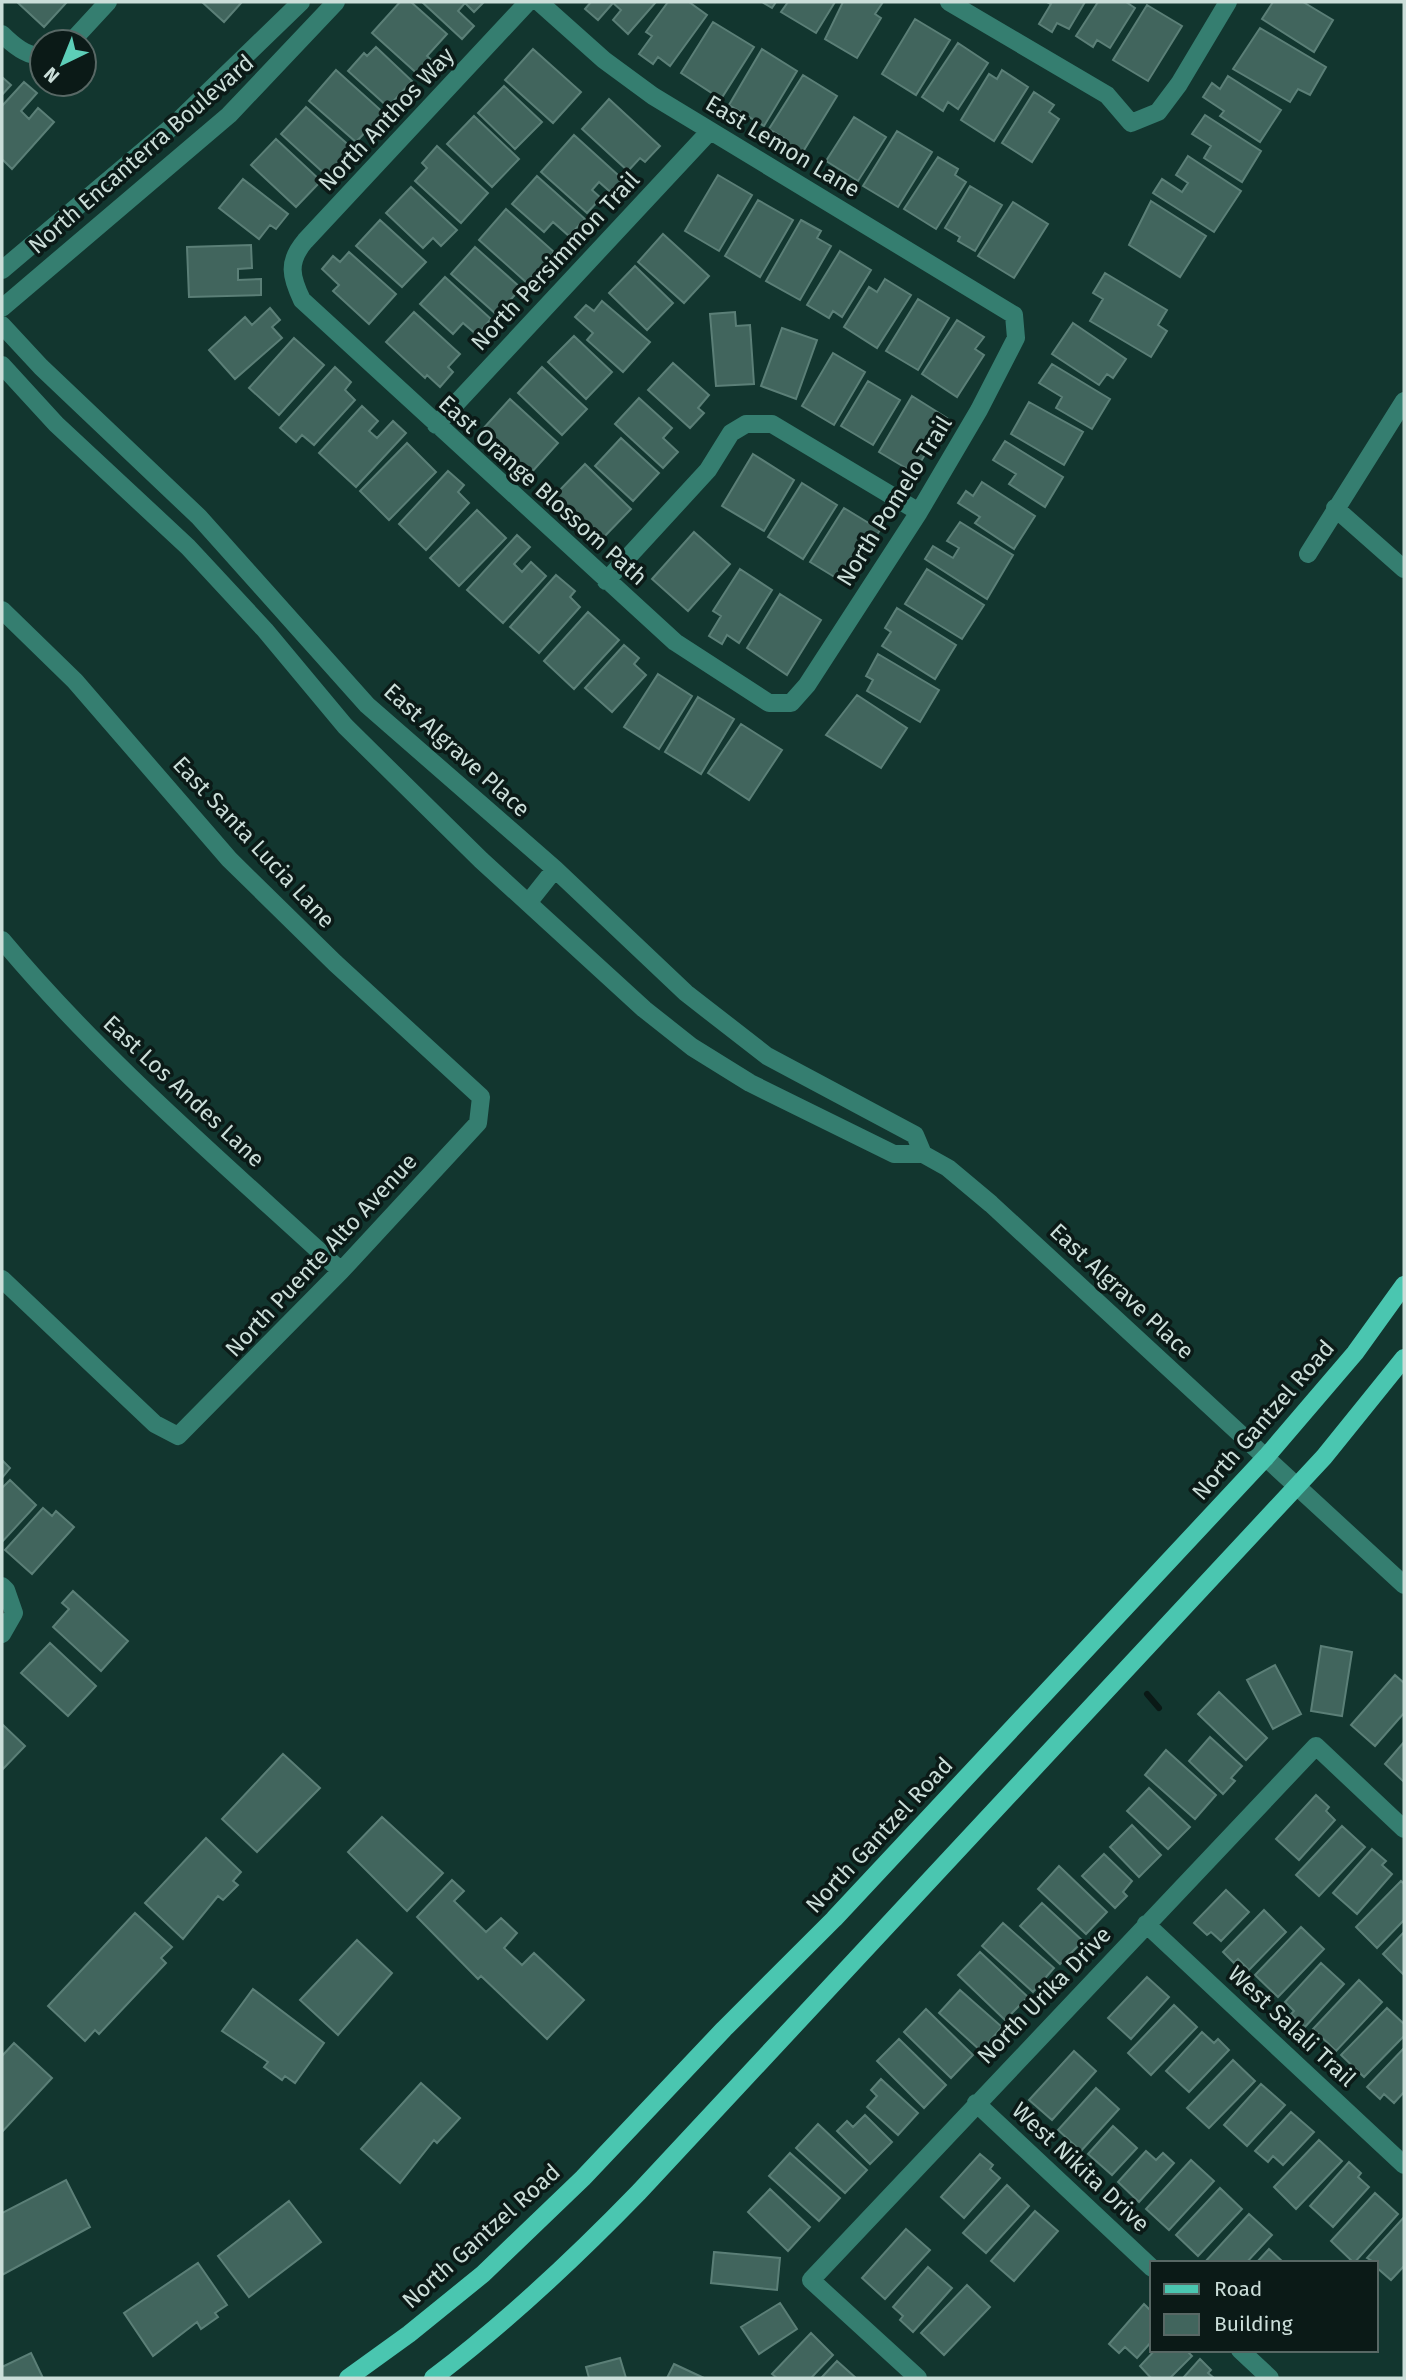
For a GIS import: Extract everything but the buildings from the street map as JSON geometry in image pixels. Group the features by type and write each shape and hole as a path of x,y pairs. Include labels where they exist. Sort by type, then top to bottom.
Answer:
{"main road":[{"name":"North Gantzel Road","path":"348,2378 483,2274 583,2178 724,2029 834,1919 1266,1457 1355,1353 1404,1285"},
{"path":"433,2378 484,2339 540,2290 639,2192 1298,1485 1343,1435 1404,1358"}],"street":[{"path":"84,28 108,2"},
{"name":"North Encanterra Boulevard","path":"2,270 174,125 301,2"},
{"name":"North Encanterra Boulevard","path":"2,308 229,115 336,2"},
{"name":"North Anthos Way","path":"290,275 295,253 300,247 528,2"},
{"name":"East Lemon Lane","path":"539,2 604,60 710,131 1014,315"},
{"path":"949,2 1107,95 1131,123 1158,112 1179,84 1228,2"},
{"path":"2,34 12,44 28,51"},
{"name":"North Persimmon Trail","path":"436,425 710,131"},
{"name":"East Orange Blossom Path","path":"290,275 302,300 606,581 676,642 727,678 769,703 791,703"},
{"name":"North Pomelo Trail","path":"791,703 807,685 919,512 979,410 1016,338 1014,315"},
{"name":"East Algrave Place","path":"2,325 41,367 199,517 367,705 555,869 722,1023 798,1075 915,1135 923,1154"},
{"name":"East Algrave Place","path":"2,365 56,424 188,547 265,630 345,726 528,903 644,1009 713,1062 764,1091 894,1154 923,1154 948,1168 991,1204 1404,1585"},
{"path":"1308,554 1404,401"},
{"path":"606,581 708,470 731,433 746,424 772,424 919,512"},
{"path":"1335,508 1404,569"},
{"name":"East Santa Lucia Lane","path":"2,610 75,681 229,859 335,963 481,1097"},
{"path":"528,903 555,869"},
{"name":"East Los Andes Lane","path":"2,940 53,1001 100,1047 341,1271"},
{"name":"North Puente Alto Avenue","path":"2,1279 155,1424 178,1436 341,1271 478,1123 481,1097"},
{"path":"2,1586 14,1613 2,1634"},
{"name":"North Urika Drive","path":"918,2378 811,2280 975,2103 1316,1746 1404,1829"},
{"name":"West Salali Trail","path":"1146,1924 1404,2165"},
{"name":"West Nikita Drive","path":"975,2103 1150,2266"},
{"path":"1242,2352 1270,2378"}],"waterway":[{"path":"1147,1694 1159,1708"}]}
